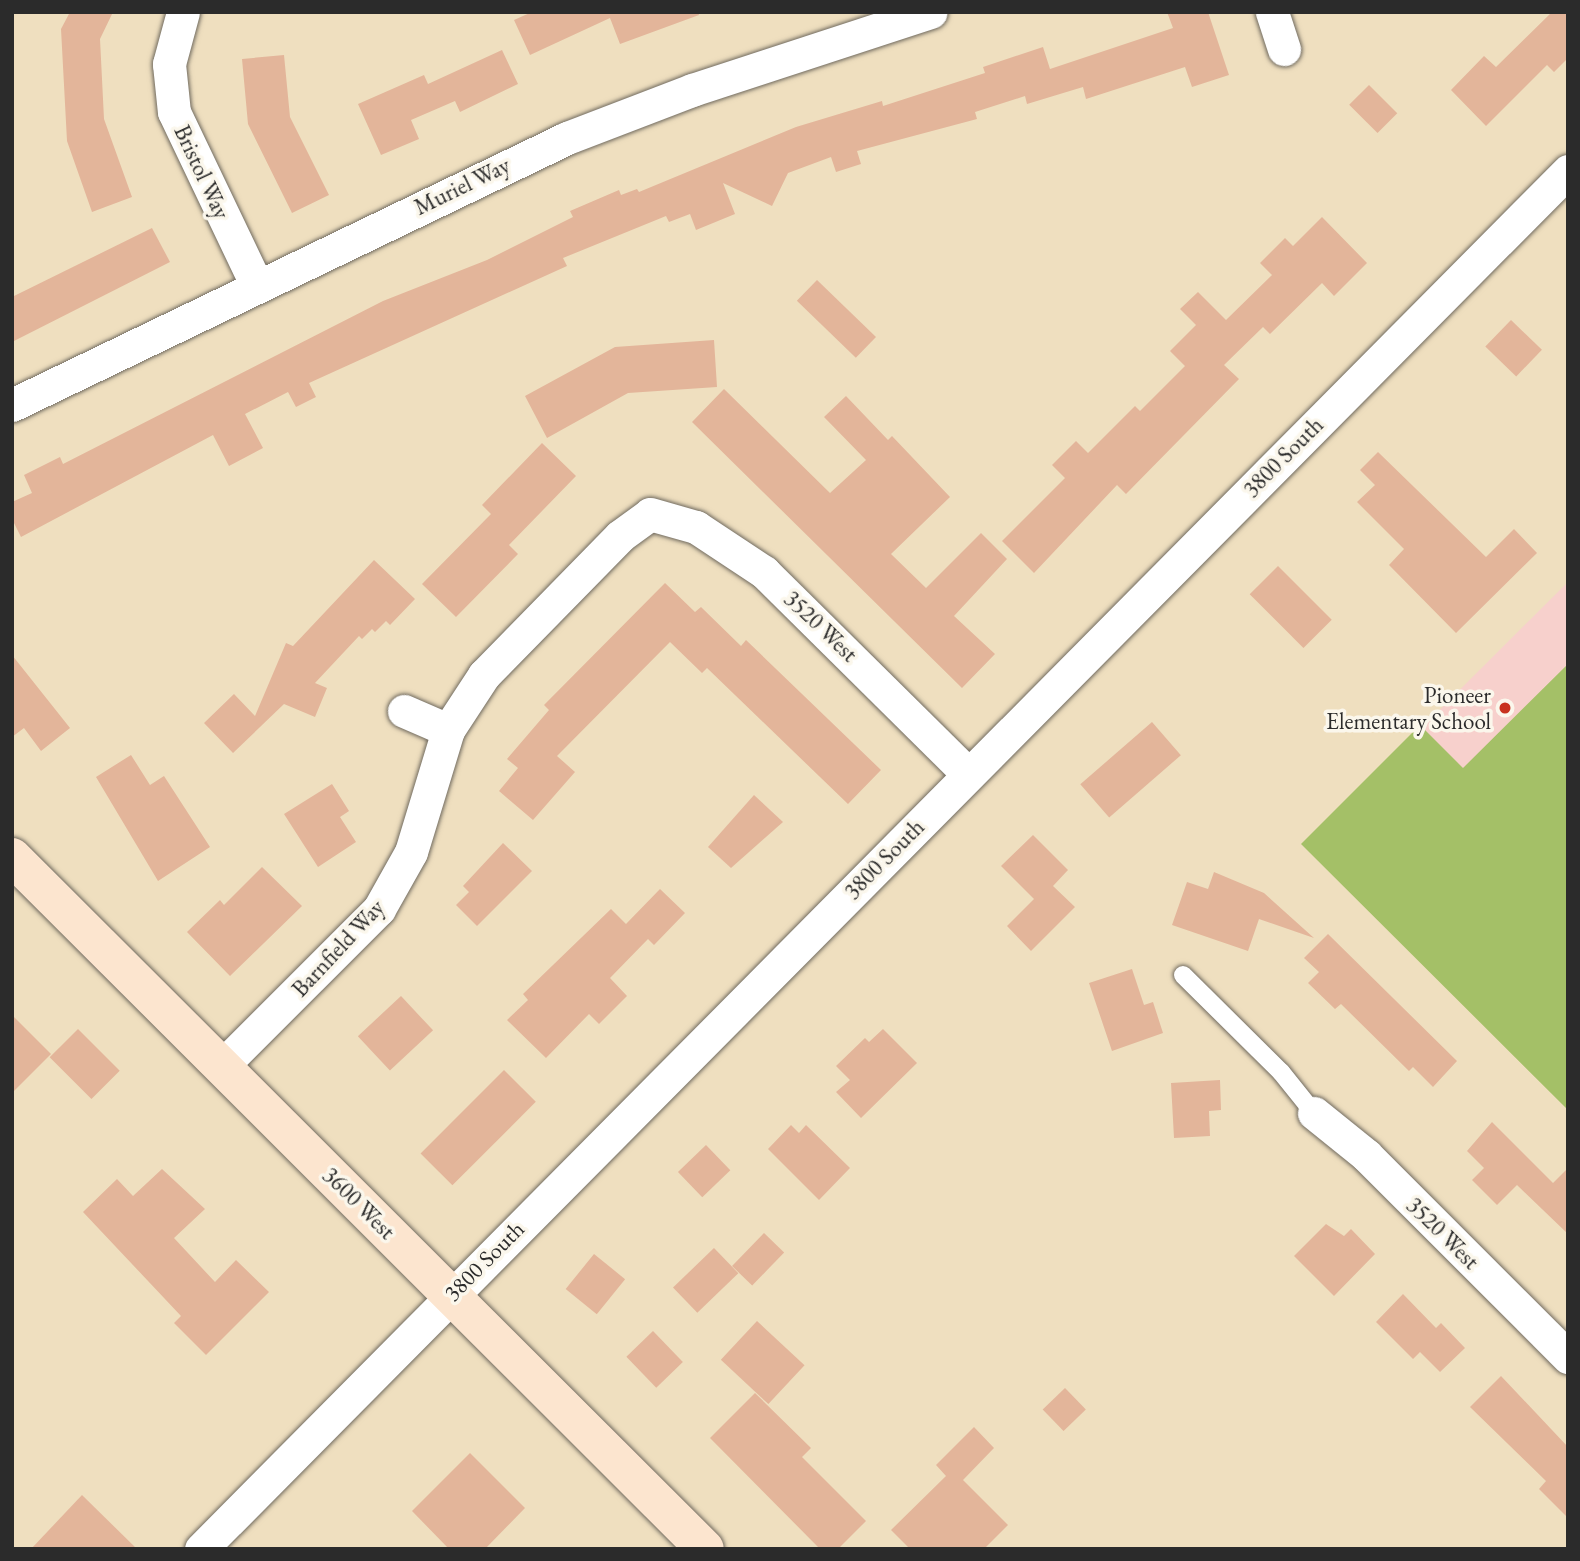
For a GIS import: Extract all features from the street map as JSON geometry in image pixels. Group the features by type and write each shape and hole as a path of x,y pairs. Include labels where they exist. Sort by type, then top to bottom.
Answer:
{"street":[{"name":"Bristol Way","path":"183,12 169,64 174,112 257,286"},
{"name":"Muriel Way","path":"12,405 568,138 863,23 931,12"},
{"path":"1272,12 1284,49"},
{"name":"3800 South","path":"201,1549 1568,171"},
{"name":"3520 West","path":"650,514 696,527 764,572 968,774"},
{"name":"Barnfield Way","path":"222,1066 379,909 411,852 448,730 499,658 620,536 650,514"},
{"path":"404,711 448,730"},
{"name":"3600 West","path":"12,857 705,1549"},
{"name":"3520 West","path":"1314,1113 1366,1155 1568,1357"}],"lane":[{"path":"1183,975 1280,1072 1314,1113"}],"shaded area":[{"name":"Pioneer Elementary School","path":"1568,582 1568,1086 1315,834"}],"green space":[{"name":"Pioneer Elementary School","path":"1568,664 1568,1110 1301,844 1420,725 1463,768"}],"building":[{"path":"70,12 113,12 100,39 104,119 132,197 92,212 67,141 61,29"},
{"path":"532,12 698,12 699,15 620,44 610,18 530,55 514,20"},
{"path":"1167,12 1208,12 1229,75 1192,87 1185,67 1086,99 1083,87 1027,104 1025,96 975,112 977,119 857,151 861,164 836,172 831,157 788,173 772,206 723,183 735,214 696,230 690,214 669,222 666,216 563,258 567,266 309,383 316,397 296,407 288,392 245,414 263,448 229,466 213,435 21,537 12,519 12,502 32,493 24,475 60,457 63,464 383,301 487,260 573,217 570,211 619,190 621,195 637,189 639,192 796,127 882,101 883,106 985,73 983,67 1043,47 1050,69 1173,28"},
{"path":"1552,12 1568,12 1568,58 1554,72 1547,65 1486,126 1451,90 1484,56 1496,67"},
{"path":"502,50 518,84 460,112 455,101 411,120 419,139 381,155 358,104 424,75 428,84"},
{"path":"284,55 290,117 329,195 292,213 248,124 242,59"},
{"path":"1369,85 1397,113 1377,133 1349,105"},
{"path":"1322,217 1367,263 1334,296 1322,283 1270,334 1263,327 1224,365 1239,379 1126,494 1117,485 1034,573 1002,541 1065,478 1052,465 1076,441 1088,453 1135,406 1140,411 1185,366 1170,351 1196,325 1180,309 1198,292 1226,320 1272,275 1260,263 1285,238 1293,246"},
{"path":"152,228 170,262 12,342 12,297"},
{"path":"817,280 876,337 856,358 797,301"},
{"path":"1511,320 1542,350 1516,376 1485,347"},
{"path":"714,340 717,387 628,393 547,438 525,396 615,347"},
{"path":"724,389 830,493 866,460 824,417 846,396 888,440 892,436 950,497 891,554 926,588 981,533 1007,559 954,616 995,654 962,688 692,422"},
{"path":"542,443 576,476 509,545 518,554 456,617 422,584 491,514 482,505"},
{"path":"1378,452 1486,557 1514,529 1537,553 1456,633 1389,565 1404,549 1357,502 1375,485 1360,470"},
{"path":"374,560 415,599 390,625 386,621 375,632 372,629 362,639 359,636 315,683 327,688 315,717 284,704 233,753 204,723 234,694 255,716 286,643 293,646"},
{"path":"1278,566 1332,620 1303,648 1250,594"},
{"path":"665,583 695,612 701,607 741,646 746,640 881,770 848,804 707,668 702,673 670,642 557,756 575,772 533,820 499,791 518,768 507,759 549,710 544,705"},
{"path":"12,655 70,728 41,751 24,728 12,737"},
{"path":"1152,722 1181,755 1109,818 1080,784"},
{"path":"131,755 150,785 164,776 210,847 158,881 96,777"},
{"path":"332,784 349,811 340,817 356,842 318,867 284,814"},
{"path":"754,795 783,822 731,868 708,847"},
{"path":"1033,835 1068,870 1053,886 1075,907 1031,951 1007,926 1034,899 1001,866"},
{"path":"503,843 532,871 477,926 456,905 469,892 463,886"},
{"path":"262,867 302,906 230,976 187,932 220,900 224,905"},
{"path":"1214,872 1264,893 1314,938 1259,919 1248,951 1172,925 1187,882 1208,889"},
{"path":"660,889 685,913 654,945 648,939 610,978 627,996 599,1024 589,1014 546,1058 507,1020 528,1000 523,994 611,909 626,924"},
{"path":"1328,934 1457,1061 1433,1087 1413,1067 1409,1071 1341,1004 1335,1009 1308,983 1319,972 1304,958"},
{"path":"1132,969 1144,1005 1153,1002 1163,1033 1112,1051 1089,983"},
{"path":"401,996 433,1030 390,1071 358,1036"},
{"path":"12,1015 51,1054 12,1093"},
{"path":"78,1029 120,1071 91,1099 50,1057"},
{"path":"883,1029 917,1063 861,1118 836,1092 850,1080 836,1066 865,1038 869,1042"},
{"path":"504,1070 536,1102 452,1185 421,1153"},
{"path":"1220,1080 1221,1110 1209,1111 1210,1136 1174,1138 1171,1083"},
{"path":"1492,1122 1553,1183 1568,1168 1568,1234 1517,1185 1497,1205 1472,1180 1484,1168 1467,1151"},
{"path":"791,1125 799,1133 806,1125 850,1168 819,1200 768,1149"},
{"path":"706,1145 730,1170 702,1197 678,1172"},
{"path":"162,1169 205,1209 174,1238 215,1282 236,1260 269,1292 206,1355 174,1323 181,1316 83,1212 117,1179 133,1196"},
{"path":"1326,1224 1344,1236 1351,1229 1375,1254 1334,1296 1294,1256"},
{"path":"764,1233 784,1252 752,1286 732,1266"},
{"path":"714,1248 738,1273 697,1313 673,1288"},
{"path":"594,1254 625,1279 597,1314 566,1289"},
{"path":"1403,1294 1436,1328 1441,1323 1465,1348 1440,1372 1420,1352 1413,1359 1376,1322"},
{"path":"757,1321 805,1365 768,1404 721,1360"},
{"path":"653,1331 683,1362 656,1388 626,1357"},
{"path":"1501,1376 1568,1447 1568,1518 1539,1489 1546,1481 1470,1407"},
{"path":"1065,1388 1086,1410 1064,1431 1043,1410"},
{"path":"755,1393 811,1448 802,1457 866,1521 838,1549 820,1549 710,1438"},
{"path":"974,1427 994,1448 963,1480 1008,1525 984,1549 910,1549 891,1530 946,1476 936,1465"},
{"path":"470,1453 525,1508 485,1549 449,1549 412,1511"},
{"path":"82,1495 137,1549 31,1549"}],"place":[{"name":"Pioneer Elementary School","path":"1505,708"}]}
